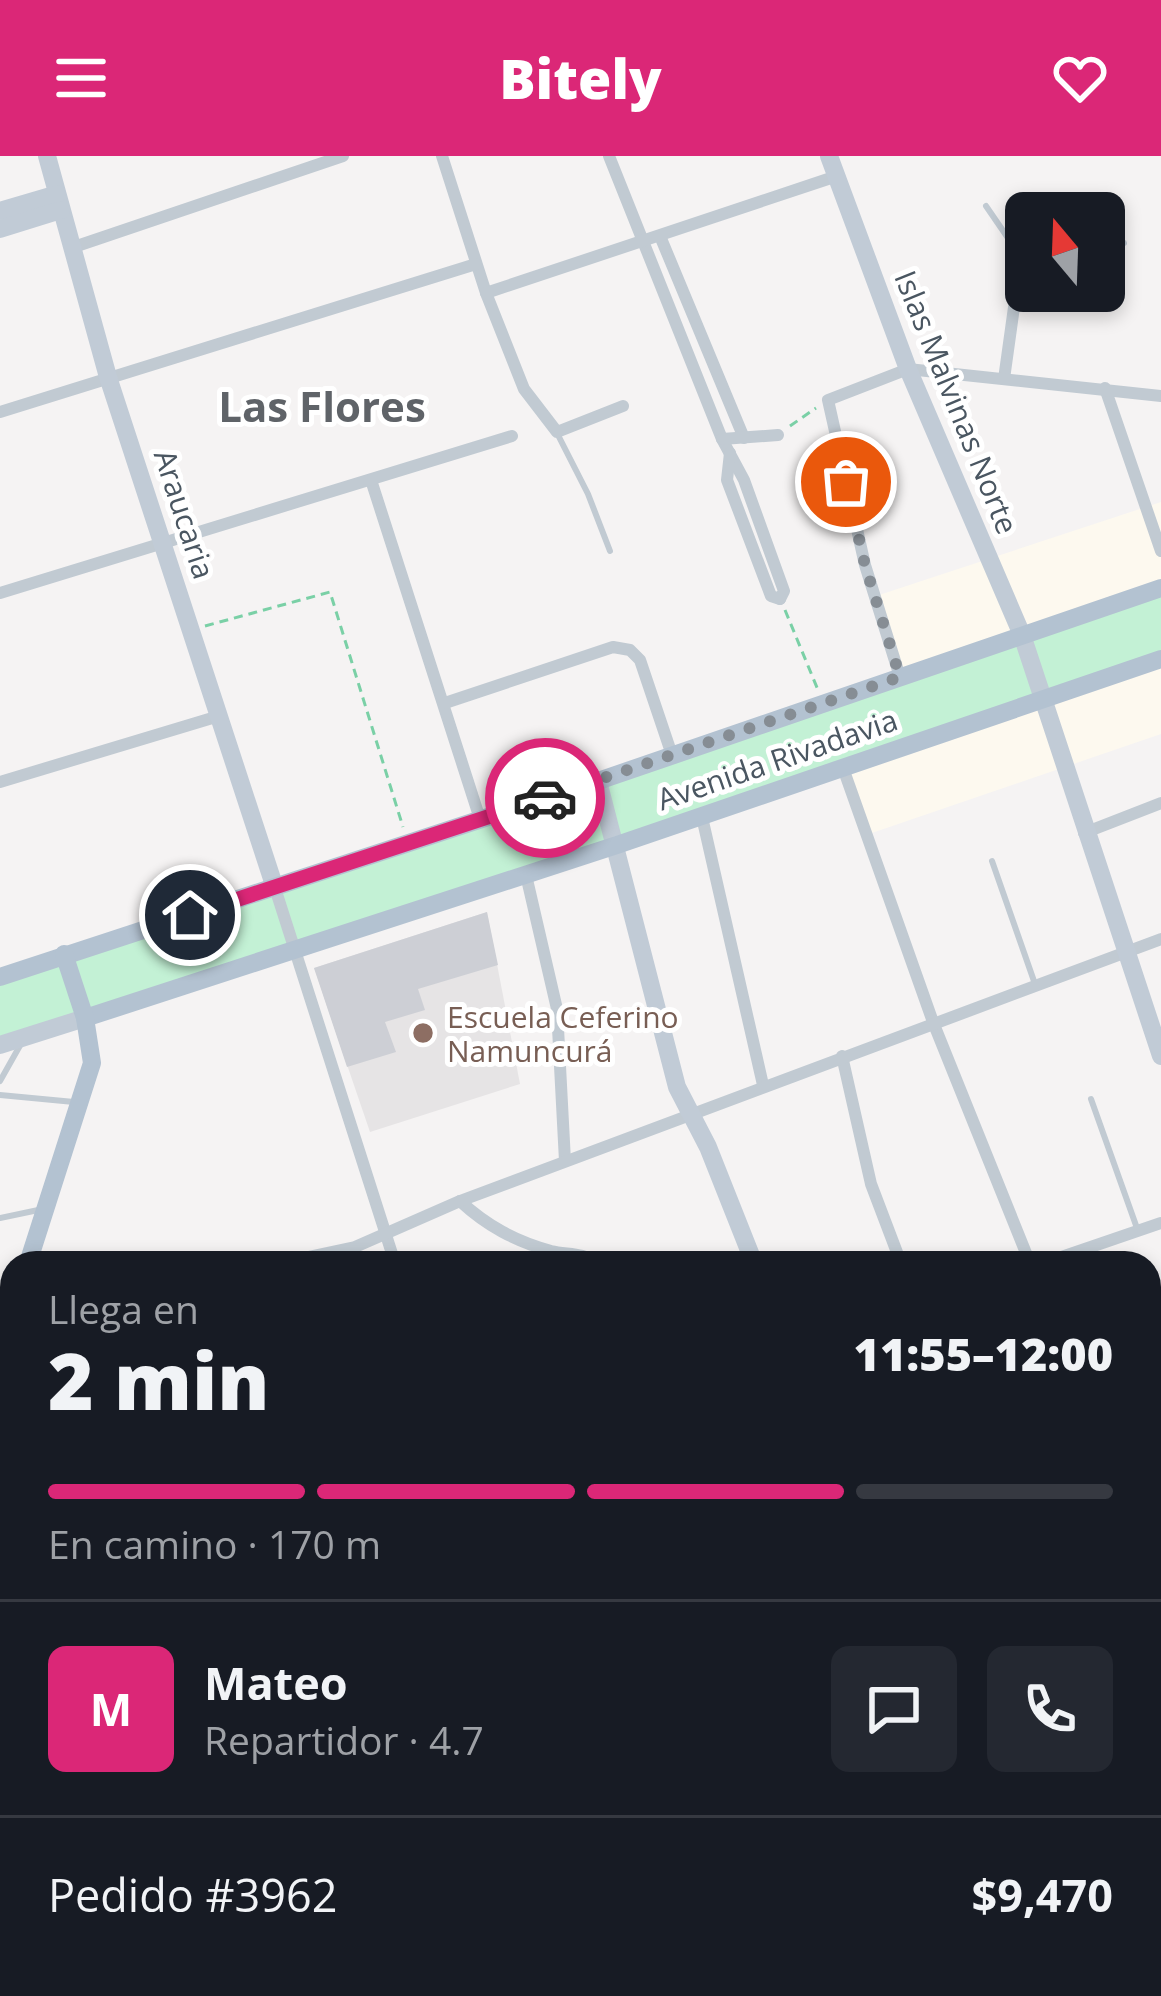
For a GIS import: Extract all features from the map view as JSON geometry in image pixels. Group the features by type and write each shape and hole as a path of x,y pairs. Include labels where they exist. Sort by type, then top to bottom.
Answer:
{"main road":[{"name":"Avenida Rivadavia","path":"0,977 598,781 1161,588"},
{"name":"Avenida Rivadavia","path":"85,1018 702,817 1161,659"},
{"path":"32,1251 92,1064 85,1018 64,954"}],"street":[{"name":"Araucaria","path":"47,156 108,377 275,888"},
{"path":"70,248 343,156"},
{"path":"442,156 485,293 524,389 557,432 623,406"},
{"path":"609,156 730,452 727,480 771,596 780,598"},
{"name":"Islas Malvinas Norte","path":"829,156 908,369 1022,635 1161,1056"},
{"path":"485,293 837,176"},
{"path":"0,211 58,202"},
{"path":"0,229 58,202"},
{"path":"660,236 744,438"},
{"path":"0,412 476,264"},
{"path":"1004,379 1015,312"},
{"path":"900,677 865,565 828,400 908,369 1161,396"},
{"path":"1105,388 1161,550"},
{"path":"722,439 778,435"},
{"path":"0,593 512,436"},
{"path":"371,480 481,819"},
{"path":"445,704 613,647 630,650 640,660 672,755"},
{"path":"0,782 219,716"},
{"path":"843,768 933,1022 1025,1251"},
{"path":"598,781 677,1087 708,1147 749,1251"},
{"path":"1084,833 1161,803"},
{"path":"702,817 763,1085"},
{"path":"526,875 556,1009 565,1161"},
{"path":"275,888 390,1251"},
{"path":"336,1251 763,1085 1161,939"},
{"name":"Avenida Rivadavia","path":"0,1046 85,1018"},
{"path":"842,1056 871,1184 896,1251"},
{"path":"460,1201 498,1232 552,1251"},
{"path":"1079,1251 1161,1223"}],"lane":[{"path":"986,206 1005,232"},
{"path":"557,432 610,551"},
{"path":"992,861 1035,984"},
{"path":"0,1081 24,1038"},
{"path":"0,1094 79,1103"},
{"path":"1091,1099 1138,1231"},
{"path":"0,1218 46,1208"}],"path":[{"path":"778,435 828,400"},
{"path":"192,629 330,592 408,843"},
{"path":"780,598 823,703"}],"shaded area":[{"path":"1161,502 1161,734 866,835 843,768 900,677 873,597"},
{"name":"Escuela Ceferino Namuncurá","path":"487,912 520,1084 370,1132 314,968"}],"green space":[{"path":"1161,588 1161,659 0,1045 0,977"}],"building":[{"path":"487,912 498,965 418,989 425,1010 385,1022 396,1052 347,1067 314,968"}],"way so far":[{"path":"545,798 900,677 865,565 846,482"}],"place":[{"name":"Escuela Ceferino Namuncurá","path":"423,1033"}],"district":[{"name":"Las Flores","path":"322,405"}],"route":[{"path":"190,915 545,798"}]}
